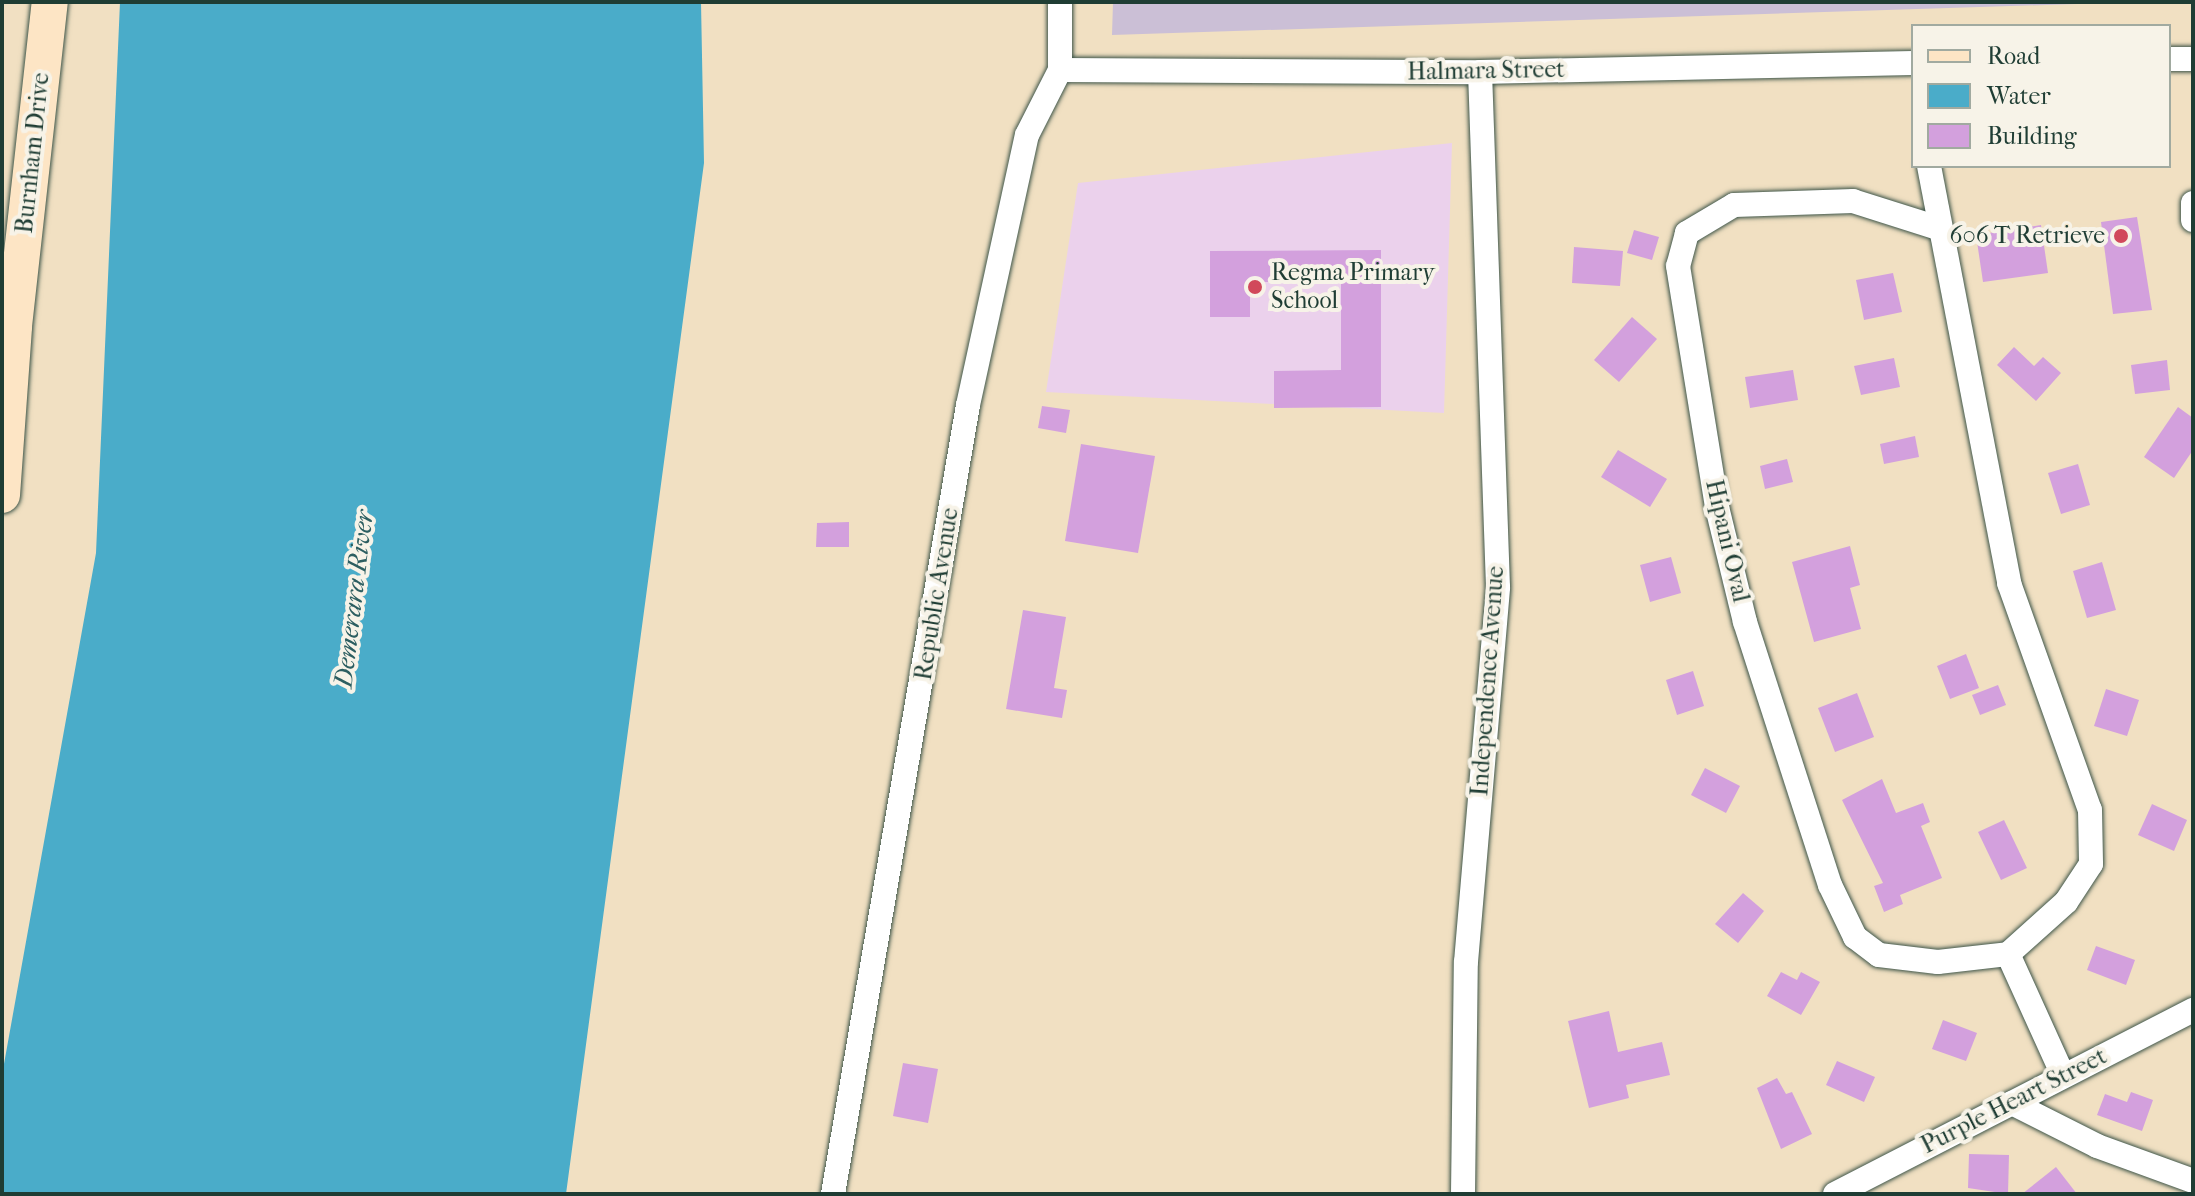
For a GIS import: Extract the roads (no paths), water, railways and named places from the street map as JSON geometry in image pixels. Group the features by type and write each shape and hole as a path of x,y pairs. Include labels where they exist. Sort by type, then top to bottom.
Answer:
{"street":[{"name":"Burnham Drive","path":"2,495 14,326 50,2"},
{"name":"Republic Avenue","path":"833,1194 968,405 1027,135 1060,70 1060,2"},
{"path":"2171,59 2193,59"},
{"name":"Halmara Street","path":"1060,70 1480,72 1911,63"},
{"name":"Independence Avenue","path":"1463,1194 1466,962 1498,587 1480,72"},
{"path":"1929,168 1938,228 2009,583 2090,810 2091,864 2066,902 2008,954 2063,1075"},
{"name":"Hipani Oval","path":"1938,228 1853,201 1734,205 1687,233 1678,266 1717,507 1745,622 1836,898 1855,937 1879,955 1938,962 2008,954"},
{"path":"2193,203 2193,220"},
{"name":"Purple Heart Street","path":"1835,1194 2193,1010"},
{"path":"2012,1103 2097,1146 2193,1181"}],"water":[{"name":"Demerara River","path":"120,2 701,2 704,163 566,1194 2,1194 2,1075 96,553"}],"place":[{"name":"606 T Retrieve","path":"2121,236"},
{"name":"Regma Primary School","path":"1255,287"}]}
